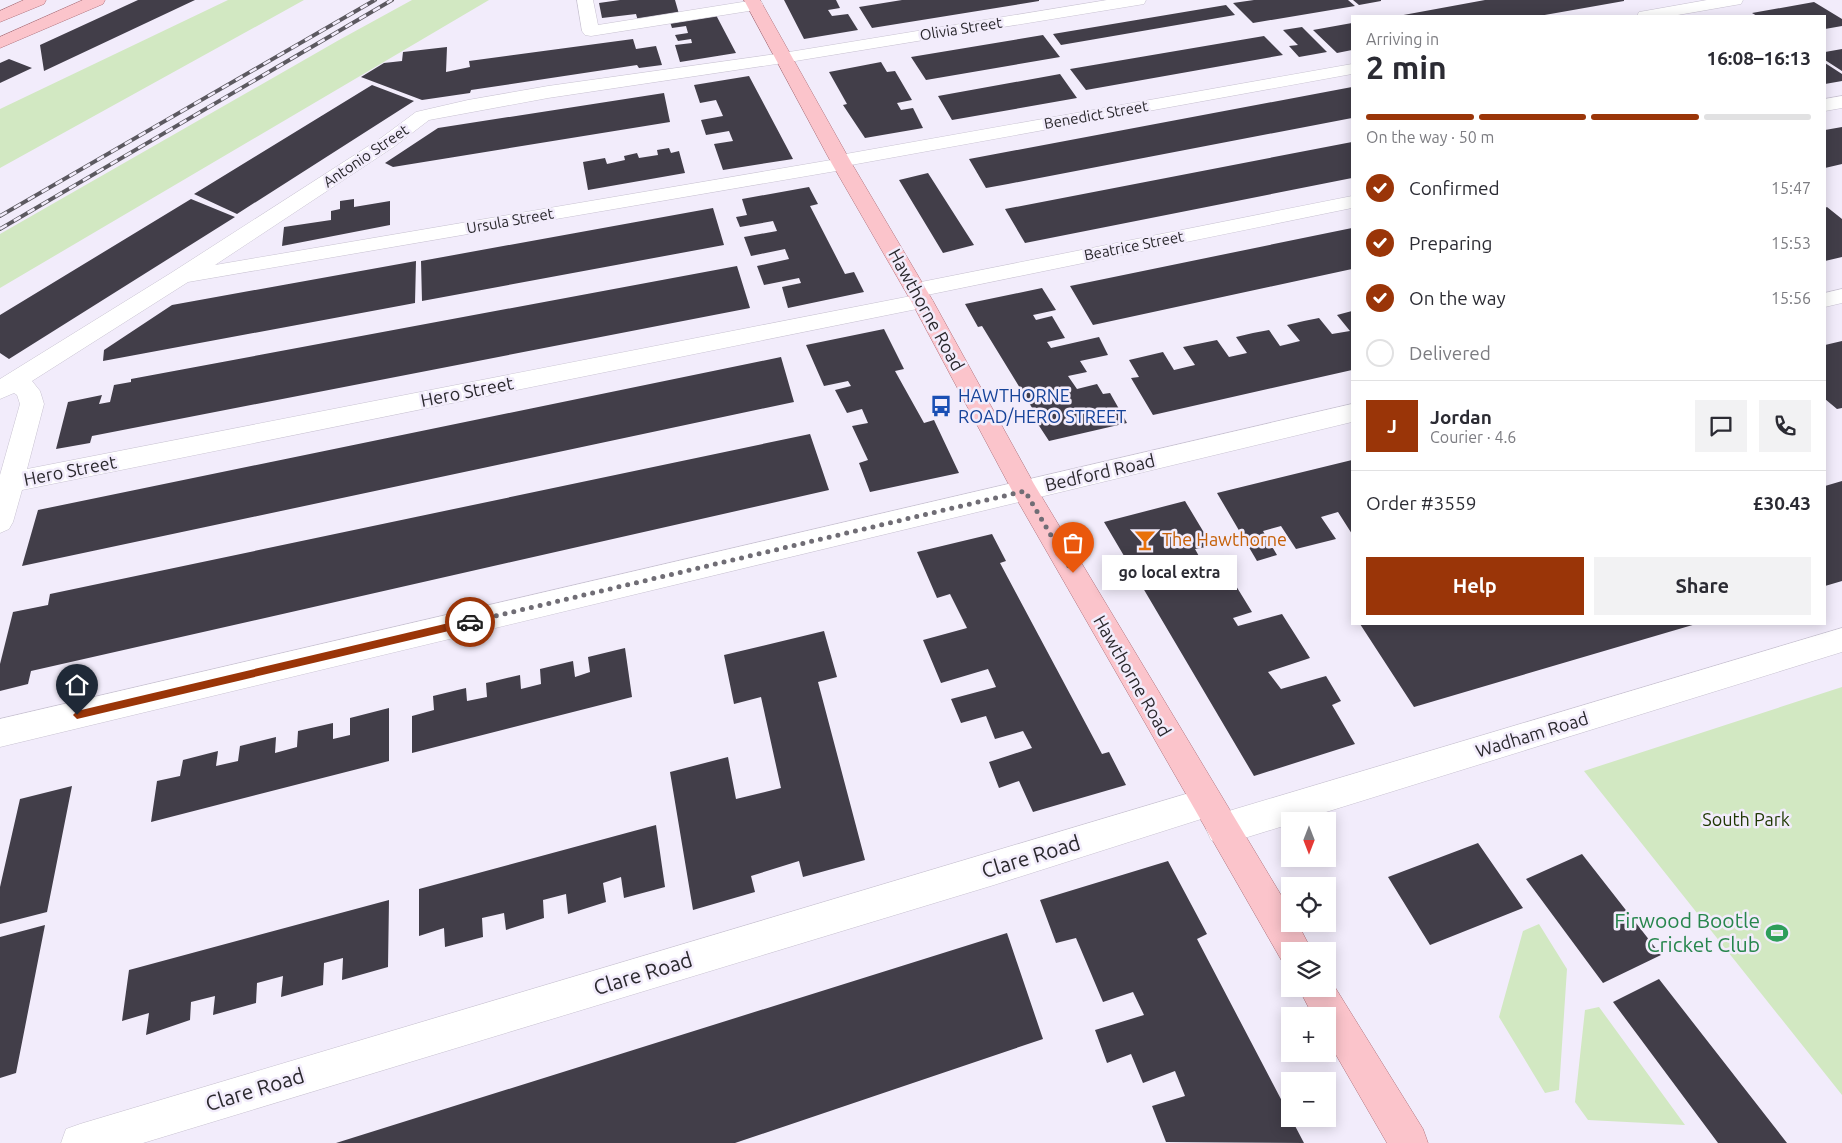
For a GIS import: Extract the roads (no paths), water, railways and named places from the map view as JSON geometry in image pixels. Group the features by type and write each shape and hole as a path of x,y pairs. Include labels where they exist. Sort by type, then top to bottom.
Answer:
{"main road":[{"path":"0,17 38,0"},
{"path":"0,43 97,0"},
{"name":"Hawthorne Road","path":"754,3 841,163 919,296 1025,491 1290,942"},
{"path":"1322,997 1409,1143"}],"street":[{"path":"585,0 591,30 754,3"},
{"name":"Olivia Street","path":"783,58 1138,0"},
{"path":"1651,15 1735,0"},
{"name":"Antonio Street","path":"7,386 179,278 424,116 548,92 783,58"},
{"name":"Benedict Street","path":"841,163 1351,69"},
{"path":"1826,105 1842,102"},
{"name":"Ursula Street","path":"179,278 841,163"},
{"name":"Beatrice Street","path":"919,296 1351,202"},
{"name":"Hero Street","path":"12,482 919,296"},
{"path":"1826,300 1842,296"},
{"path":"0,522 32,404 28,390 7,386"},
{"name":"Bedford Road","path":"0,733 1351,413"},
{"name":"Wadham Road","path":"1214,816 1842,640"},
{"name":"Clare Road","path":"80,1143 994,869 1214,816"}],"railway":[{"path":"0,216 375,0"},
{"path":"0,229 392,0"}],"place":[{"name":"HAWTHORNE ROAD/HERO STREET","path":"941,406"},
{"name":"The Hawthorne","path":"1145,540"},
{"name":"go local extra","path":"1073,573"},
{"name":"Firwood Bootle Cricket Club","path":"1777,933"}],"park label":[{"name":"South Park","path":"1746,820"}]}
